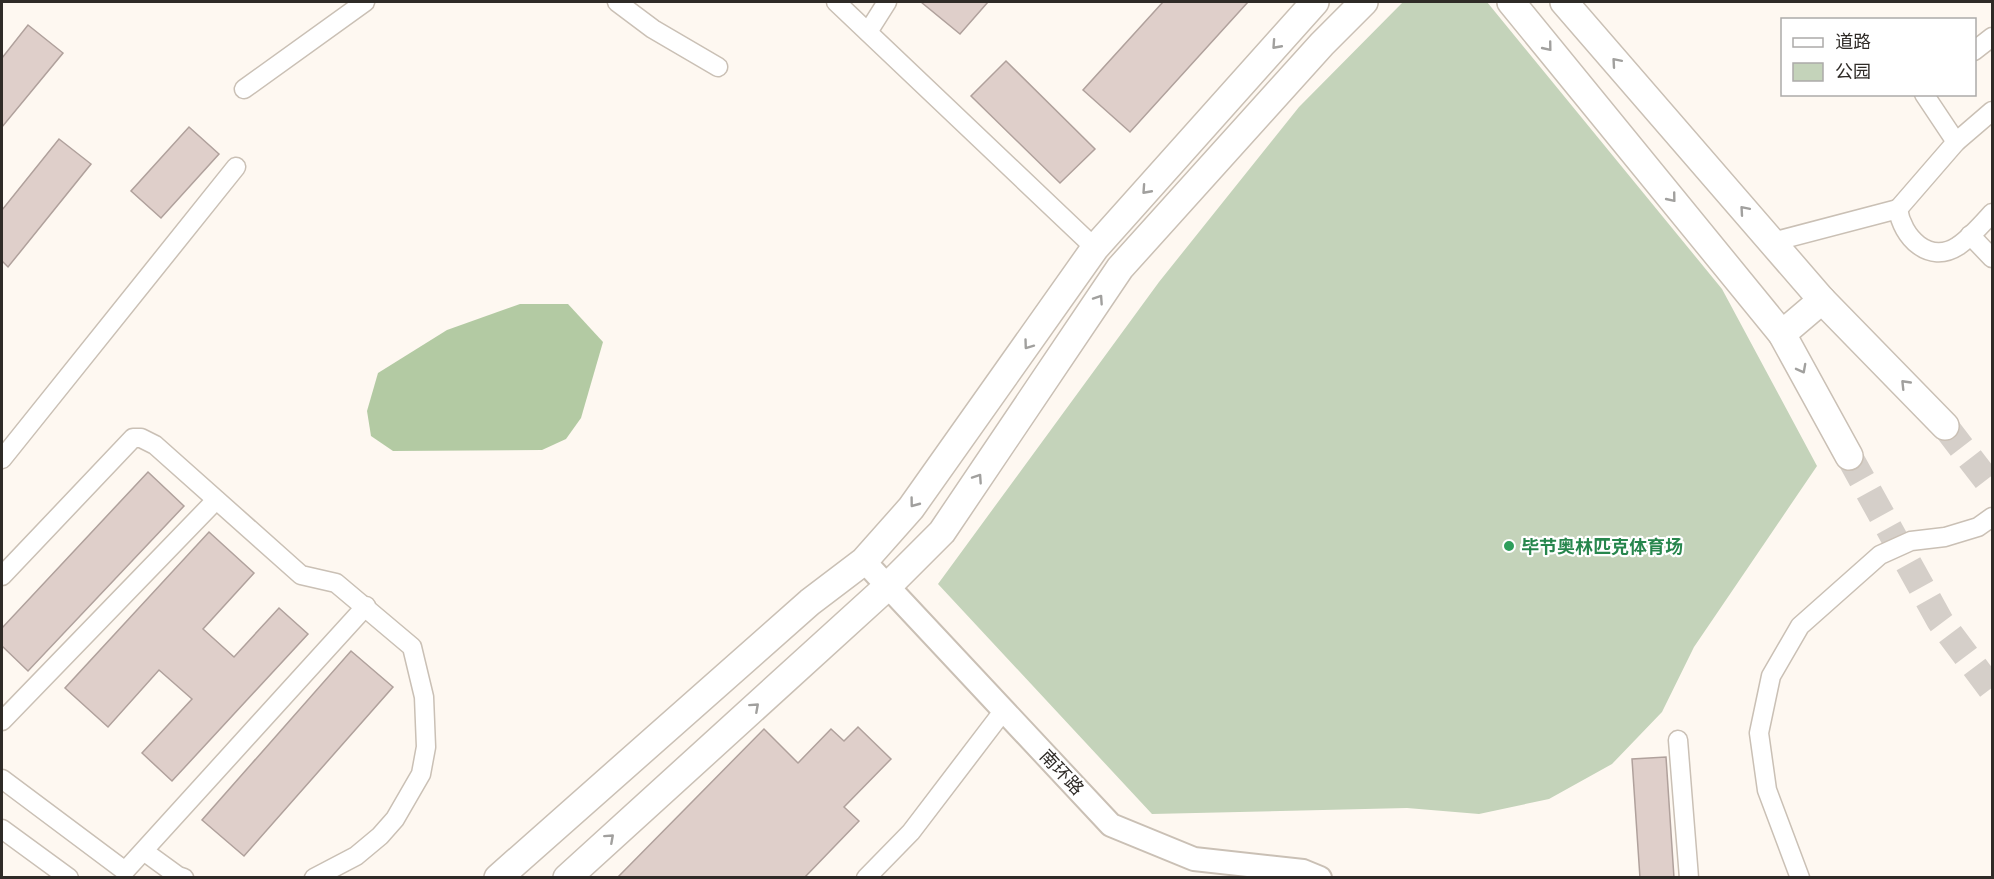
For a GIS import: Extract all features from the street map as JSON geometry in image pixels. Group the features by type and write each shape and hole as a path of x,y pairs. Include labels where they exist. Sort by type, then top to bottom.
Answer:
{"highway":[{"path":"498,878 810,602 864,561 911,508 1095,248 1315,2"},
{"path":"567,878 888,586 942,532 1120,268 1322,44 1364,2"},
{"path":"1511,2 1782,334 1849,456"},
{"path":"1564,2 1822,300 1945,426"},
{"path":"1782,334 1822,300"}],"main road":[{"name":"南环路","path":"864,561 1111,825 1194,859 1303,872 1320,878"}],"street":[{"path":"244,89 271,67 365,2"},
{"path":"617,2 653,29 718,67"},
{"path":"836,2 1095,248"},
{"path":"868,32 887,2"},
{"path":"1976,49 1992,37"},
{"path":"1925,96 1956,142"},
{"path":"1772,242 1898,209 1956,142 1992,111"},
{"path":"2,459 236,167"},
{"path":"1898,209 1900,223 1906,235 1917,245 1930,250 1957,247 1992,213"},
{"path":"1970,234 1992,258"},
{"path":"2,576 134,438 141,438 154,445 301,575 336,583 412,647 418,663 424,697 426,747 421,774 394,819 380,836 356,856 314,878"},
{"path":"2,722 216,500"},
{"path":"1800,878 1767,790 1759,733 1771,676 1800,626 1880,555 1911,541 1945,537 1978,527 1992,518"},
{"path":"2,779 125,872 366,606"},
{"path":"866,878 911,832 1004,710"},
{"path":"1678,740 1689,878"},
{"path":"2,829 69,878"},
{"path":"145,852 180,877"}],"green space":[{"path":"1403,2 1487,2 1722,289 1817,466 1694,647 1662,712 1612,764 1549,799 1479,814 1407,808 1152,814 938,584 1159,282 1299,107"},
{"path":"520,304 568,304 603,342 581,418 566,439 542,450 393,451 371,436 367,411 378,373 447,330"}],"building":[{"path":"921,2 988,2 960,34"},
{"path":"1163,2 1248,2 1130,132 1083,90"},
{"path":"28,25 63,53 2,127 2,58"},
{"path":"1006,61 1095,149 1060,183 971,96"},
{"path":"189,127 219,154 161,218 131,191"},
{"path":"59,139 91,164 8,267 2,261 2,210"},
{"path":"148,472 184,506 28,671 2,646 2,628"},
{"path":"209,532 254,573 203,629 234,657 279,608 308,634 172,781 142,753 192,699 159,670 108,727 65,688"},
{"path":"351,651 393,687 244,856 202,820"},
{"path":"858,727 891,759 844,807 859,821 804,878 617,878 764,729 798,763 831,729 844,741"},
{"path":"1666,757 1674,878 1640,878 1632,759"}],"tunnel":[{"path":"1945,426 1992,487"},
{"path":"1849,456 1940,621 1992,690"}],"place":[{"name":"毕节奥林匹克体育场","path":"1509,546"}]}
